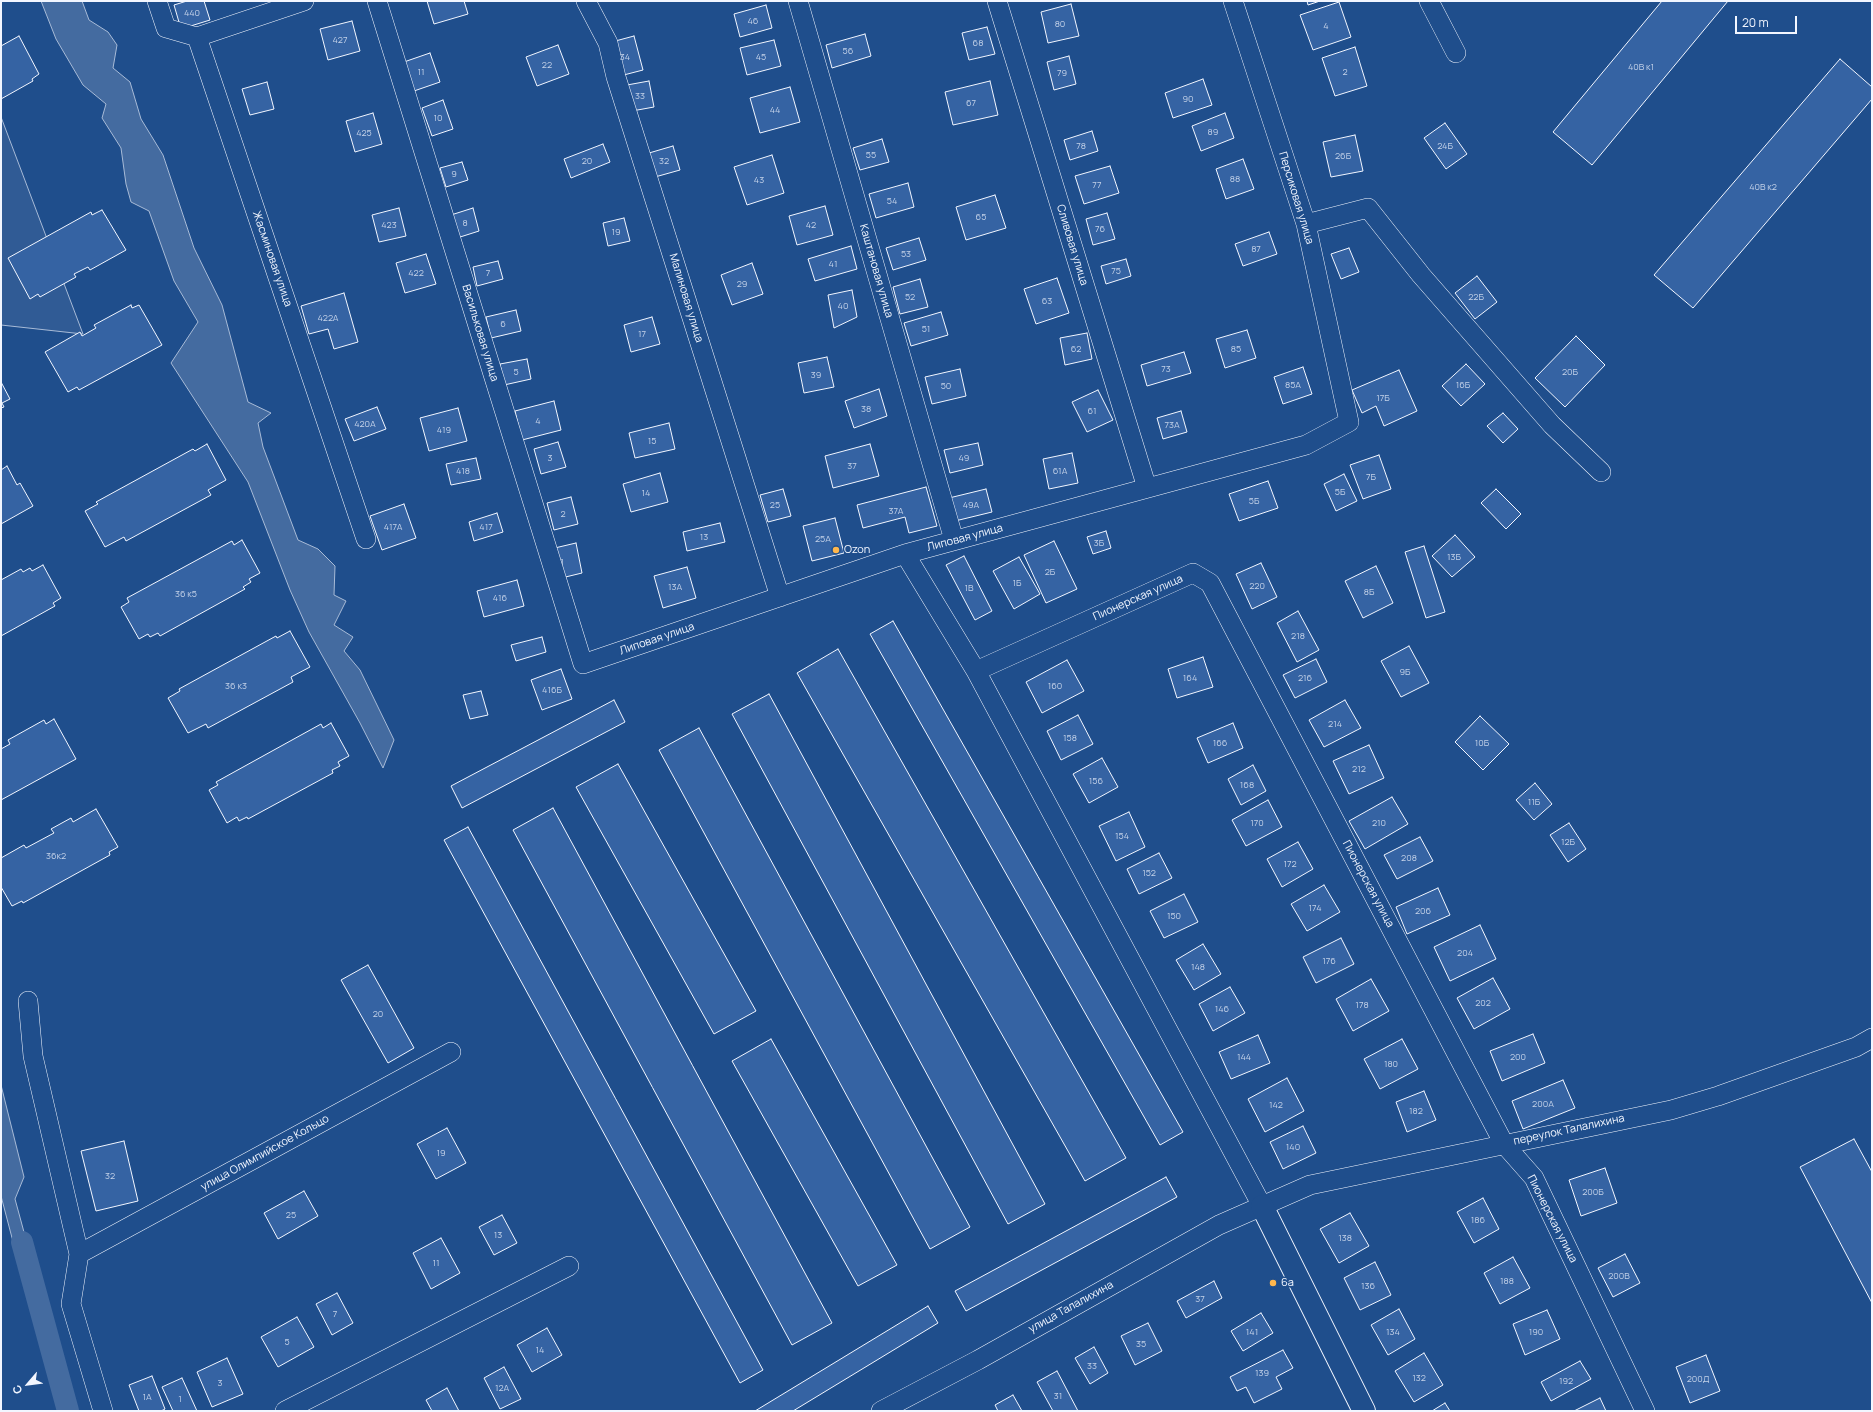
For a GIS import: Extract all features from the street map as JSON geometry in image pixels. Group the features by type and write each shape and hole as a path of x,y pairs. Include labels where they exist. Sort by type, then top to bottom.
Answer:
{"street":[{"path":"157,1 166,28 197,37 304,1"},
{"name":"Васильковая улица","path":"377,1 583,664"},
{"name":"Малиновая улица","path":"586,1 608,43 616,77 780,597"},
{"name":"Каштановая улица","path":"798,1 954,540"},
{"name":"Сливовая улица","path":"997,1 1146,488"},
{"name":"Персиковая улица","path":"1233,1 1306,224 1349,422"},
{"path":"1429,1 1456,53"},
{"name":"Жасминовая улица","path":"197,37 366,539"},
{"path":"1306,224 1368,208 1421,275 1552,425 1601,472"},
{"name":"Липовая улица","path":"583,664 905,554 1306,445 1349,422"},
{"path":"905,554 976,671 1262,1206 1364,1411"},
{"name":"Пионерская улица","path":"976,671 1193,573 1210,583 1504,1144 1534,1178 1645,1411"},
{"path":"28,1001 33,1056 78,1254 71,1304 103,1411"},
{"name":"переулок Талалихина","path":"1262,1206 1310,1185 1671,1110 1718,1096 1856,1047 1872,1038"},
{"name":"улица Олимпийское Кольцо","path":"78,1254 451,1052"},
{"name":"улица Талалихина","path":"882,1411 985,1356 1219,1225 1262,1206"},
{"path":"285,1411 569,1266"}],"shaded area":[{"path":"41,1 82,1 89,20 108,32 117,45 113,68 130,82 141,119 163,155 194,248 222,305 248,402 271,413 258,423 263,447 298,540 318,549 335,566 334,595 346,601 334,625 353,637 344,651 360,670 394,740 383,768 360,723 309,632 290,590 248,482 171,363 198,322 174,281 149,211 131,202 126,184 121,148 102,118 106,104 83,85 56,39"},
{"path":"1,117 83,334 1,325"},
{"path":"1,1085 24,1177 15,1199 34,1269 21,1272 1,1196"}],"building":[{"path":"187,1 204,1 210,20 181,29 174,5"},
{"path":"427,1 464,1 468,14 434,24"},
{"path":"1307,1 1320,1 1308,5"},
{"path":"1662,1 1728,1 1592,165 1553,132"},
{"path":"1339,2 1351,37 1313,50 1300,15"},
{"path":"1071,4 1079,36 1048,43 1041,12"},
{"path":"766,5 772,28 740,37 734,14"},
{"path":"352,21 360,51 328,60 320,29"},
{"path":"987,27 995,54 969,60 962,33"},
{"path":"865,34 871,56 832,68 826,45"},
{"path":"19,36 39,74 32,79 33,81 1,99 1,46"},
{"path":"634,36 643,70 616,77 608,43"},
{"path":"774,40 781,66 747,75 740,48"},
{"path":"558,45 569,74 537,86 526,57"},
{"path":"1355,47 1367,86 1335,96 1322,58"},
{"path":"430,53 440,82 411,92 401,63"},
{"path":"1069,56 1076,84 1054,90 1047,62"},
{"path":"1840,59 1872,87 1872,99 1693,308 1654,275"},
{"path":"1203,79 1212,105 1173,118 1165,93"},
{"path":"649,81 654,107 632,111 627,85"},
{"path":"990,81 998,115 953,125 945,92"},
{"path":"267,82 274,109 250,115 242,89"},
{"path":"790,87 800,122 760,133 750,98"},
{"path":"443,100 453,129 432,136 422,108"},
{"path":"373,113 382,144 355,152 346,121"},
{"path":"1225,113 1234,138 1201,151 1192,126"},
{"path":"1445,123 1467,154 1446,169 1424,138"},
{"path":"1092,131 1098,151 1070,160 1064,140"},
{"path":"1355,135 1363,171 1331,177 1323,142"},
{"path":"882,139 889,162 860,170 853,148"},
{"path":"603,144 610,162 571,178 564,159"},
{"path":"673,146 680,170 655,177 649,153"},
{"path":"772,155 784,193 747,205 734,167"},
{"path":"1243,159 1254,189 1226,199 1216,169"},
{"path":"462,162 468,180 446,187 440,168"},
{"path":"1110,166 1119,193 1084,204 1075,176"},
{"path":"908,183 914,207 876,218 869,194"},
{"path":"995,195 1006,228 966,240 956,207"},
{"path":"825,206 833,235 797,245 789,216"},
{"path":"399,208 406,236 379,242 372,215"},
{"path":"473,208 479,231 457,238 451,215"},
{"path":"102,210 126,250 90,270 88,267 74,274 76,277 40,297 38,294 30,299 8,258 91,212 92,215"},
{"path":"1107,213 1115,239 1093,245 1086,219"},
{"path":"624,218 630,241 608,246 603,223"},
{"path":"1269,232 1277,254 1243,266 1235,244"},
{"path":"919,238 926,260 893,270 886,248"},
{"path":"851,246 857,269 815,281 808,259"},
{"path":"1349,248 1359,272 1341,279 1331,254"},
{"path":"426,254 436,284 405,293 396,263"},
{"path":"1126,259 1131,276 1106,284 1101,266"},
{"path":"498,261 503,279 477,286 473,267"},
{"path":"752,263 763,294 732,305 721,275"},
{"path":"1477,276 1497,302 1475,319 1455,293"},
{"path":"1057,278 1069,313 1036,324 1024,289"},
{"path":"920,279 928,307 900,314 893,287"},
{"path":"852,290 857,317 834,328 828,295"},
{"path":"344,293 358,342 334,349 328,329 309,334 301,306"},
{"path":"131,305 132,308 139,305 162,345 79,390 77,387 68,392 45,352 80,332 82,336 96,328 94,325"},
{"path":"516,310 521,331 491,338 486,317"},
{"path":"941,312 948,335 911,346 904,323"},
{"path":"652,317 660,344 631,352 624,325"},
{"path":"1247,330 1256,358 1225,368 1216,339"},
{"path":"1087,333 1092,359 1065,365 1060,338"},
{"path":"1576,336 1605,365 1565,407 1535,378"},
{"path":"1184,352 1191,373 1147,386 1141,365"},
{"path":"827,357 834,387 804,393 798,363"},
{"path":"527,359 531,379 504,385 500,364"},
{"path":"1466,364 1485,384 1461,406 1442,386"},
{"path":"1303,367 1312,394 1283,404 1274,377"},
{"path":"960,369 966,396 932,404 925,377"},
{"path":"1399,370 1417,411 1384,426 1376,406 1362,413 1352,390"},
{"path":"1,382 10,399 2,403 4,407 1,408"},
{"path":"879,389 887,416 854,428 845,401"},
{"path":"1098,390 1113,420 1087,432 1072,402"},
{"path":"554,401 561,430 522,440 515,411"},
{"path":"377,407 386,429 354,441 345,419"},
{"path":"458,408 467,441 429,451 420,418"},
{"path":"1181,411 1187,432 1163,439 1157,418"},
{"path":"1503,413 1518,429 1503,443 1487,426"},
{"path":"669,423 675,449 635,458 629,433"},
{"path":"558,442 566,467 541,474 534,449"},
{"path":"978,443 983,465 950,473 944,450"},
{"path":"207,444 226,480 208,490 211,495 126,541 124,537 105,547 85,511 98,504 96,502 193,449 195,451"},
{"path":"870,444 879,476 833,488 825,456"},
{"path":"1072,453 1078,483 1049,489 1043,459"},
{"path":"1379,455 1391,489 1363,499 1350,465"},
{"path":"476,458 481,479 451,485 446,464"},
{"path":"7,466 17,485 20,483 33,506 1,524 1,470"},
{"path":"660,473 668,502 631,512 623,484"},
{"path":"1344,474 1357,501 1336,511 1324,484"},
{"path":"1268,481 1278,508 1239,521 1229,494"},
{"path":"926,487 937,526 909,533 905,517 863,528 857,505"},
{"path":"783,489 791,516 768,522 760,495"},
{"path":"986,489 992,512 955,521 949,498"},
{"path":"1496,489 1521,514 1506,529 1481,503"},
{"path":"571,497 578,524 554,530 547,503"},
{"path":"404,504 416,538 382,550 370,516"},
{"path":"497,513 503,532 474,541 469,522"},
{"path":"835,518 844,553 812,561 803,526"},
{"path":"720,523 725,542 687,551 683,532"},
{"path":"1106,531 1111,548 1093,554 1087,537"},
{"path":"1455,535 1475,557 1452,577 1432,556"},
{"path":"242,540 260,573 249,579 251,582 243,587 245,589 160,636 158,633 150,637 148,634 139,639 121,607 129,602 127,598 232,541 234,545"},
{"path":"1054,541 1077,589 1046,603 1024,555"},
{"path":"576,543 582,573 549,581 542,551"},
{"path":"1424,546 1445,612 1426,618 1405,552"},
{"path":"964,556 992,611 975,620 946,565"},
{"path":"1019,557 1040,594 1014,609 993,571"},
{"path":"1261,563 1277,597 1252,609 1236,574"},
{"path":"43,565 61,598 53,603 55,606 1,636 1,580 21,569 23,572 30,568 32,571"},
{"path":"1376,566 1393,603 1363,618 1345,581"},
{"path":"687,567 696,598 663,608 654,576"},
{"path":"517,580 524,606 484,617 477,591"},
{"path":"1298,611 1319,650 1297,662 1277,623"},
{"path":"893,621 1183,1132 1160,1145 870,634"},
{"path":"290,631 310,667 291,677 293,682 208,728 206,724 188,733 168,698 180,691 179,689 276,636 277,638"},
{"path":"542,637 546,652 516,661 511,645"},
{"path":"1409,646 1429,683 1401,697 1381,661"},
{"path":"838,649 1126,1158 1085,1181 797,673"},
{"path":"1203,657 1213,687 1177,698 1168,669"},
{"path":"1316,659 1327,682 1295,698 1283,675"},
{"path":"1067,660 1084,691 1042,713 1026,682"},
{"path":"561,669 572,699 542,710 531,680"},
{"path":"481,691 488,715 470,719 463,695"},
{"path":"769,694 1045,1204 1008,1224 732,714"},
{"path":"614,700 625,722 462,808 451,786"},
{"path":"1345,700 1361,728 1324,747 1309,720"},
{"path":"1078,715 1093,744 1061,760 1047,731"},
{"path":"1480,716 1509,744 1483,770 1455,742"},
{"path":"54,719 76,759 1,800 1,749 10,744 8,740 44,720 46,724"},
{"path":"331,723 349,756 338,762 340,766 332,770 333,773 248,819 247,817 239,821 237,817 227,823 209,790 218,785 216,782 321,724 323,728"},
{"path":"1233,723 1243,748 1208,763 1197,738"},
{"path":"699,728 970,1227 930,1249 659,750"},
{"path":"1369,745 1384,778 1349,794 1333,761"},
{"path":"1102,758 1118,787 1089,803 1073,774"},
{"path":"618,764 756,1011 714,1034 576,787"},
{"path":"1253,765 1266,791 1241,805 1228,779"},
{"path":"1535,783 1552,804 1534,820 1516,800"},
{"path":"1392,797 1408,824 1365,849 1349,821"},
{"path":"1268,800 1282,827 1246,846 1232,820"},
{"path":"553,808 832,1323 792,1345 513,830"},
{"path":"96,809 118,847 109,852 110,855 23,903 22,901 12,906 1,887 1,858 24,845 26,848 54,833 51,829 71,818 73,822"},
{"path":"1129,812 1145,847 1116,861 1099,826"},
{"path":"1569,823 1586,849 1568,862 1550,835"},
{"path":"468,827 763,1370 740,1383 444,840"},
{"path":"1420,837 1433,861 1397,879 1384,855"},
{"path":"1298,842 1313,869 1282,887 1267,859"},
{"path":"1159,853 1172,878 1139,894 1127,869"},
{"path":"1324,885 1340,912 1307,931 1291,904"},
{"path":"1438,888 1450,915 1407,934 1396,907"},
{"path":"1184,894 1198,922 1164,938 1150,911"},
{"path":"1480,925 1496,959 1450,981 1434,947"},
{"path":"1341,938 1354,964 1316,983 1303,957"},
{"path":"1203,944 1221,974 1194,990 1176,960"},
{"path":"368,965 414,1048 388,1063 341,980"},
{"path":"1493,978 1510,1009 1474,1029 1457,998"},
{"path":"1371,979 1389,1011 1353,1031 1336,999"},
{"path":"1230,987 1245,1013 1213,1031 1199,1004"},
{"path":"1533,1034 1545,1063 1502,1081 1490,1051"},
{"path":"1258,1035 1270,1063 1231,1079 1219,1052"},
{"path":"771,1039 897,1265 858,1286 732,1061"},
{"path":"1402,1039 1418,1069 1380,1089 1364,1059"},
{"path":"1287,1078 1304,1111 1265,1132 1248,1099"},
{"path":"1563,1080 1575,1108 1523,1129 1512,1101"},
{"path":"1424,1091 1436,1120 1407,1132 1396,1102"},
{"path":"1303,1126 1316,1153 1283,1169 1270,1142"},
{"path":"447,1128 466,1163 436,1179 417,1144"},
{"path":"1854,1139 1872,1172 1872,1303 1800,1167"},
{"path":"124,1141 138,1201 96,1211 81,1151"},
{"path":"1605,1168 1617,1203 1581,1216 1569,1180"},
{"path":"1166,1177 1177,1197 966,1311 955,1291"},
{"path":"304,1191 318,1216 278,1239 264,1213"},
{"path":"1483,1198 1499,1229 1474,1243 1457,1212"},
{"path":"1350,1213 1369,1246 1339,1263 1320,1229"},
{"path":"502,1215 517,1243 494,1255 479,1227"},
{"path":"441,1238 460,1273 431,1289 413,1253"},
{"path":"1625,1254 1640,1283 1613,1297 1598,1268"},
{"path":"1513,1257 1530,1288 1500,1304 1484,1273"},
{"path":"1375,1262 1391,1295 1360,1310 1344,1278"},
{"path":"1214,1281 1222,1298 1186,1318 1177,1301"},
{"path":"337,1293 353,1323 332,1335 316,1304"},
{"path":"928,1306 938,1323 793,1411 755,1411"},
{"path":"1399,1309 1415,1339 1388,1355 1371,1325"},
{"path":"1547,1310 1560,1339 1525,1355 1513,1324"},
{"path":"1261,1313 1273,1333 1243,1351 1231,1331"},
{"path":"297,1317 314,1347 278,1367 261,1337"},
{"path":"1148,1323 1162,1351 1135,1365 1121,1336"},
{"path":"547,1328 562,1355 532,1372 517,1345"},
{"path":"1094,1347 1108,1373 1090,1384 1075,1358"},
{"path":"1283,1350 1293,1368 1276,1377 1282,1389 1254,1403 1246,1387 1237,1391 1230,1377"},
{"path":"1424,1353 1443,1385 1414,1402 1395,1371"},
{"path":"1706,1355 1720,1391 1690,1403 1676,1367"},
{"path":"227,1358 243,1394 212,1407 197,1372"},
{"path":"1580,1361 1591,1379 1551,1401 1541,1382"},
{"path":"504,1367 521,1399 500,1409 484,1378"},
{"path":"1057,1371 1078,1411 1053,1411 1037,1382"},
{"path":"152,1376 165,1409 161,1411 139,1411 129,1385"},
{"path":"182,1378 197,1411 173,1411 162,1387"},
{"path":"447,1388 459,1411 432,1411 426,1400"},
{"path":"1013,1395 1022,1411 998,1411 995,1405"},
{"path":"1600,1398 1606,1411 1574,1411"},
{"path":"1445,1403 1450,1411 1432,1411"}],"waterway":[{"path":"22,1242 68,1411"}],"place":[{"name":"Ozon","path":"836,550"},
{"name":"6а","path":"1273,1283"}]}
